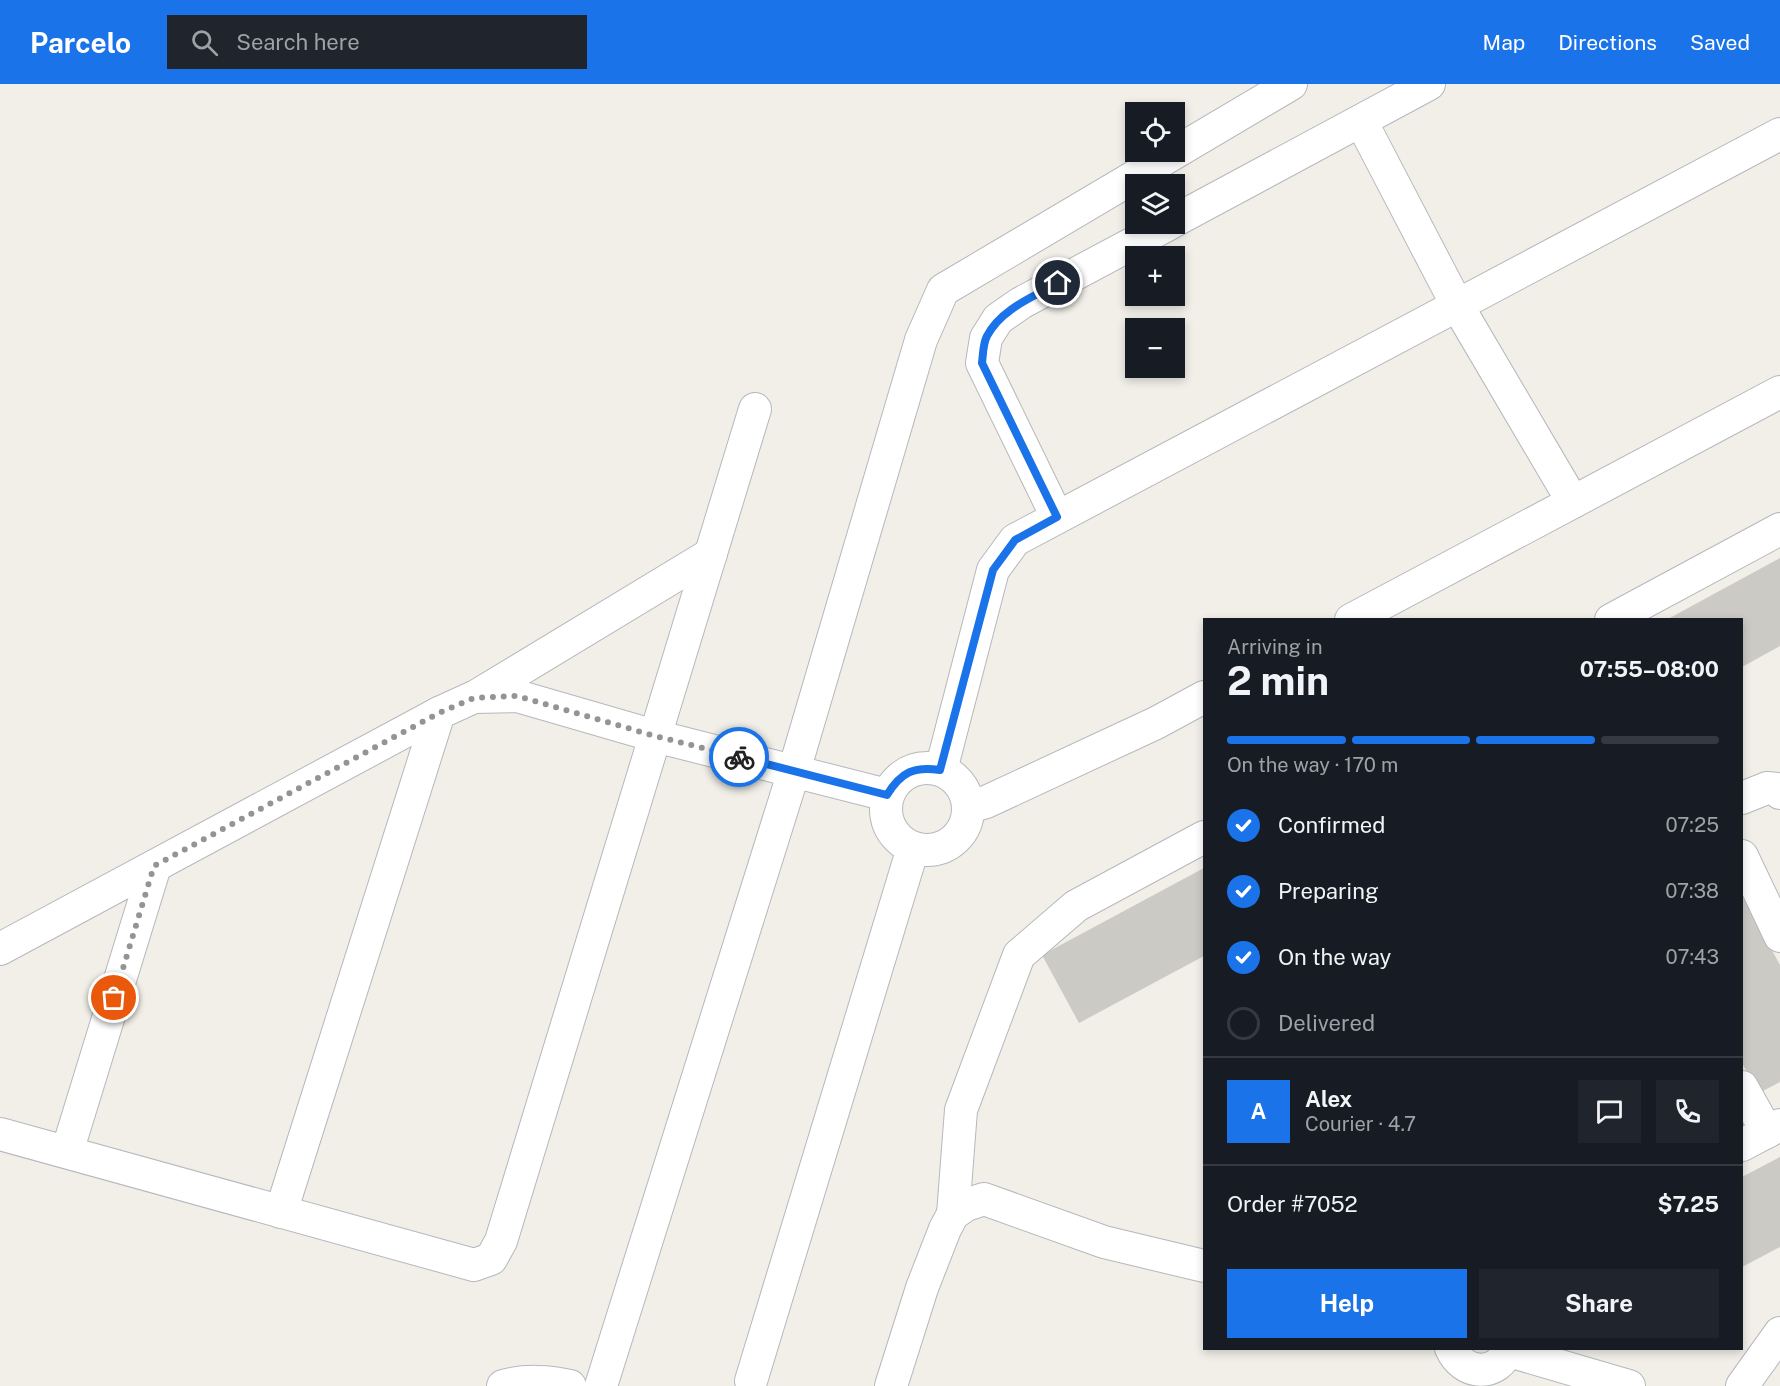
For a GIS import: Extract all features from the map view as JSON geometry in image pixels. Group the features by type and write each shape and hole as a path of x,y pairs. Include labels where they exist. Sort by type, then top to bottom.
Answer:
{"street":[{"path":"601,1386 794,771 921,340 944,290 1291,84"},
{"path":"1185,214 1429,84"},
{"path":"1361,121 1457,305 1573,502"},
{"path":"940,770 993,570 1015,540 1780,134"},
{"path":"1057,517 982,363 986,338 998,319 1021,303 1150,234"},
{"path":"1355,618 1780,393"},
{"path":"0,1134 474,1265 491,1259 501,1241 755,409"},
{"path":"1615,618 1780,529"},
{"path":"0,949 439,713 474,698 711,554"},
{"path":"474,698 517,696 655,736 887,795"},
{"path":"968,807 986,802 1134,733 1203,698"},
{"path":"281,1212 439,713"},
{"path":"924,768 940,770 954,778 964,791 968,807 966,822 958,837 945,846 929,850 913,848 899,840 889,827 885,811 887,795 896,781 909,772 924,768"},
{"path":"1743,798 1767,788 1777,789 1780,793"},
{"path":"891,1386 922,1288 953,1214 961,1110 1019,955 1076,906 1203,838"},
{"path":"751,1381 913,848"},
{"path":"1743,858 1780,936"},
{"path":"67,1152 154,866"},
{"path":"1743,1088 1763,1134"},
{"path":"953,1214 966,1205 984,1199 1104,1242 1203,1266"},
{"path":"1742,1386 1780,1333"},
{"path":"1452,1350 1458,1360 1477,1378 1502,1361 1509,1350 1629,1386"},
{"path":"503,1386 512,1383 556,1382 570,1386"}],"building":[{"path":"1780,558 1780,646 1743,666 1743,618 1670,618"},
{"path":"1203,869 1203,957 1079,1023 1042,955"},
{"path":"1743,898 1780,965 1780,1082 1759,1093 1743,1065"},
{"path":"1780,1157 1780,1247 1743,1266 1743,1176"}],"way so far":[{"path":"114,998 154,866 439,713 474,698 517,696 655,736 739,757"}],"route":[{"path":"739,757 887,795 896,781 909,772 924,768 940,770 993,570 1015,540 1057,517 982,363 986,338 998,319 1021,303 1058,283"}]}
